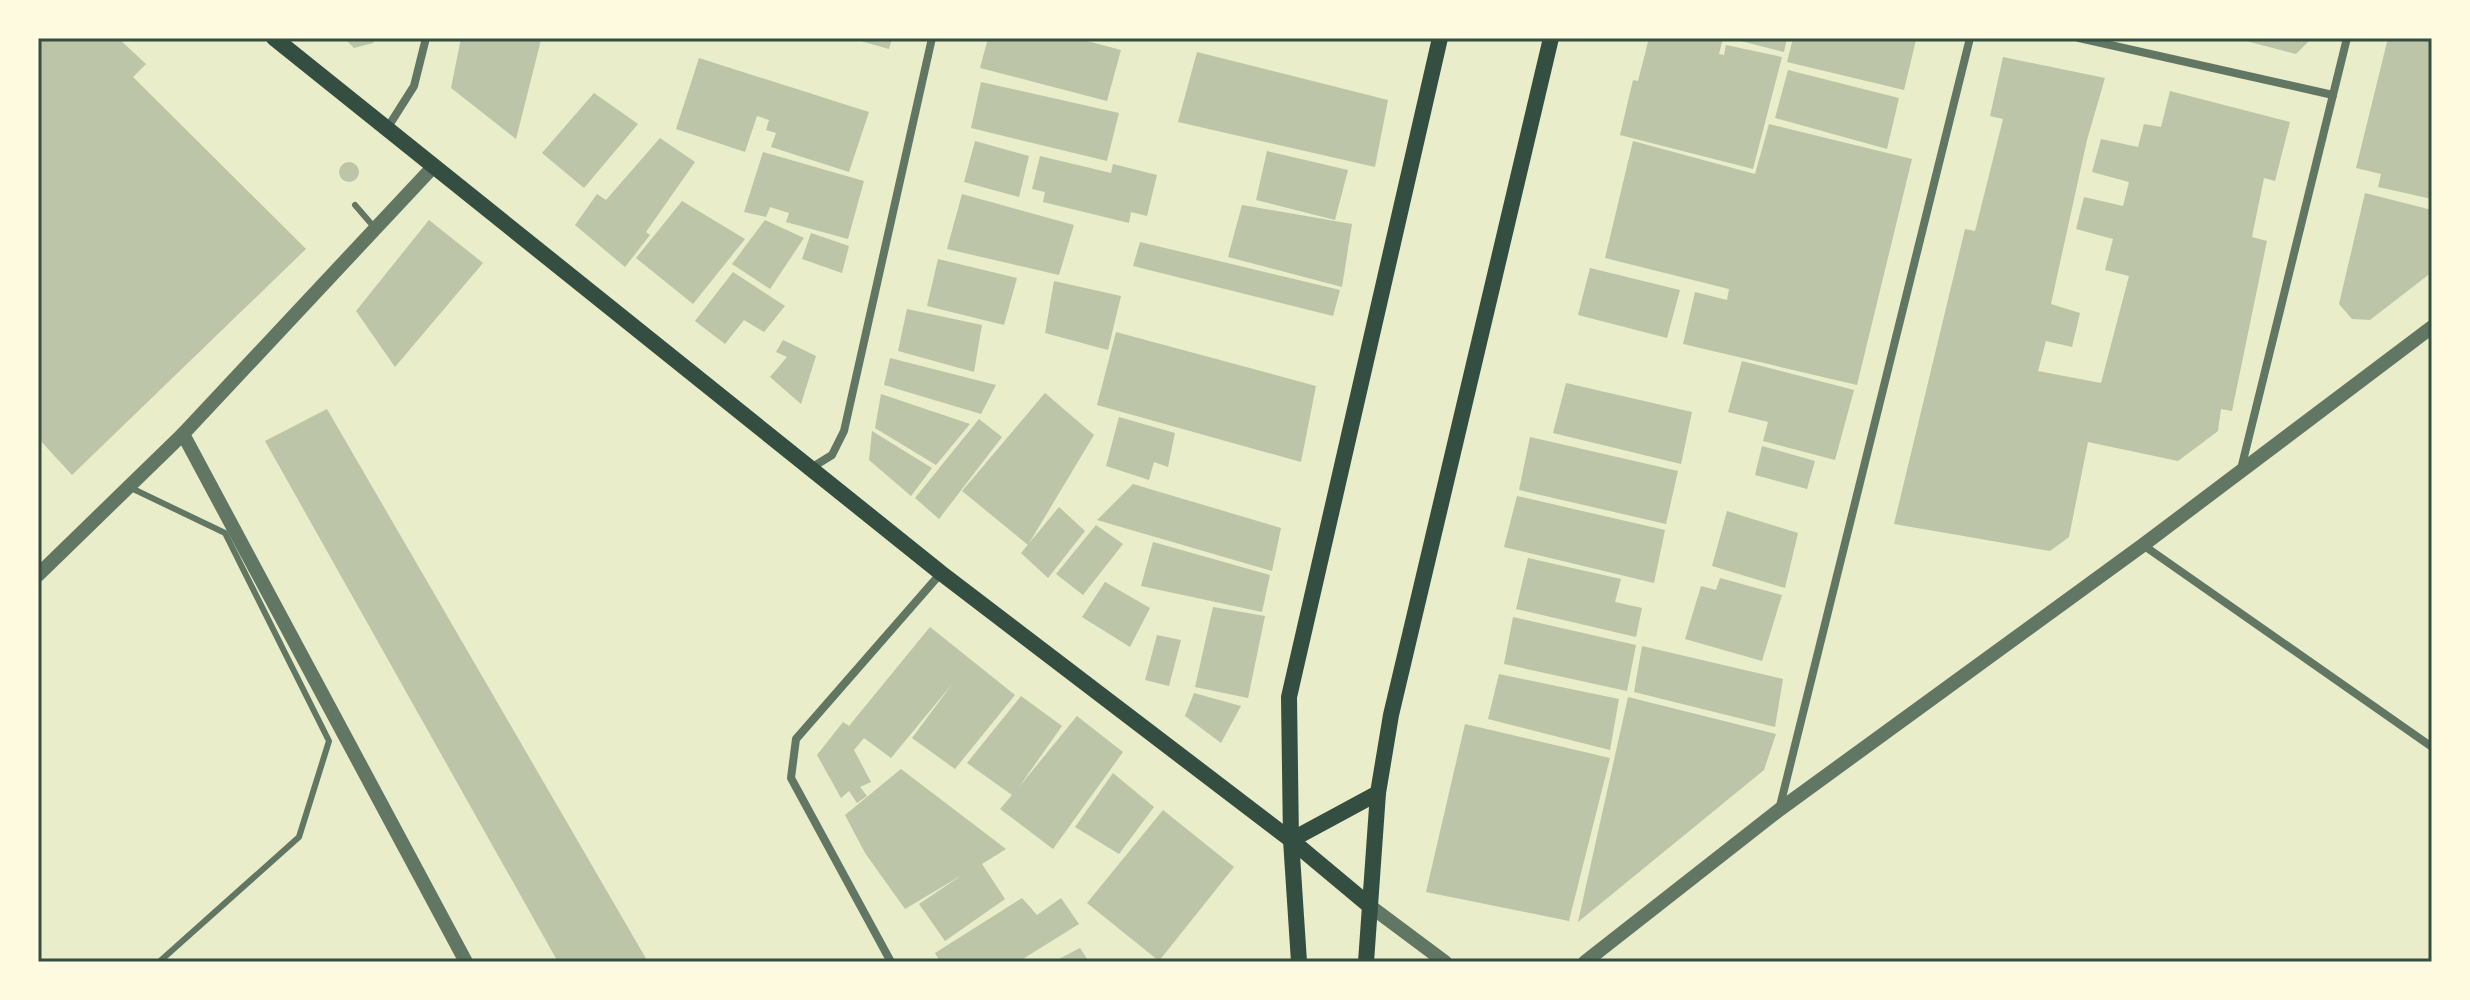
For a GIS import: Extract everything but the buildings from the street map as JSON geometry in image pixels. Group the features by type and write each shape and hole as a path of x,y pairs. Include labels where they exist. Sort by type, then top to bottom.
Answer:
{"main road":[{"path":"274,38 941,573 1291,840 1370,906"},
{"path":"1299,962 1291,840 1289,697 1440,38"},
{"path":"1366,962 1378,793 1391,715 1551,38"},
{"path":"1291,840 1378,793"}],"street":[{"path":"388,127 414,86 426,38"},
{"path":"811,468 832,455 844,431 932,38"},
{"path":"1779,810 1970,38"},
{"path":"2079,38 2333,95"},
{"path":"2241,469 2347,38"},
{"path":"39,572 183,434 433,167"},
{"path":"1585,962 1779,810 2143,545 2432,327"},
{"path":"183,434 466,962"},
{"path":"2143,545 2432,747"},
{"path":"891,962 791,778 796,739 941,573"},
{"path":"1370,906 1445,962"}],"lane":[{"path":"355,205 376,230"},
{"path":"129,487 225,533 329,741 299,837 159,962"}]}
